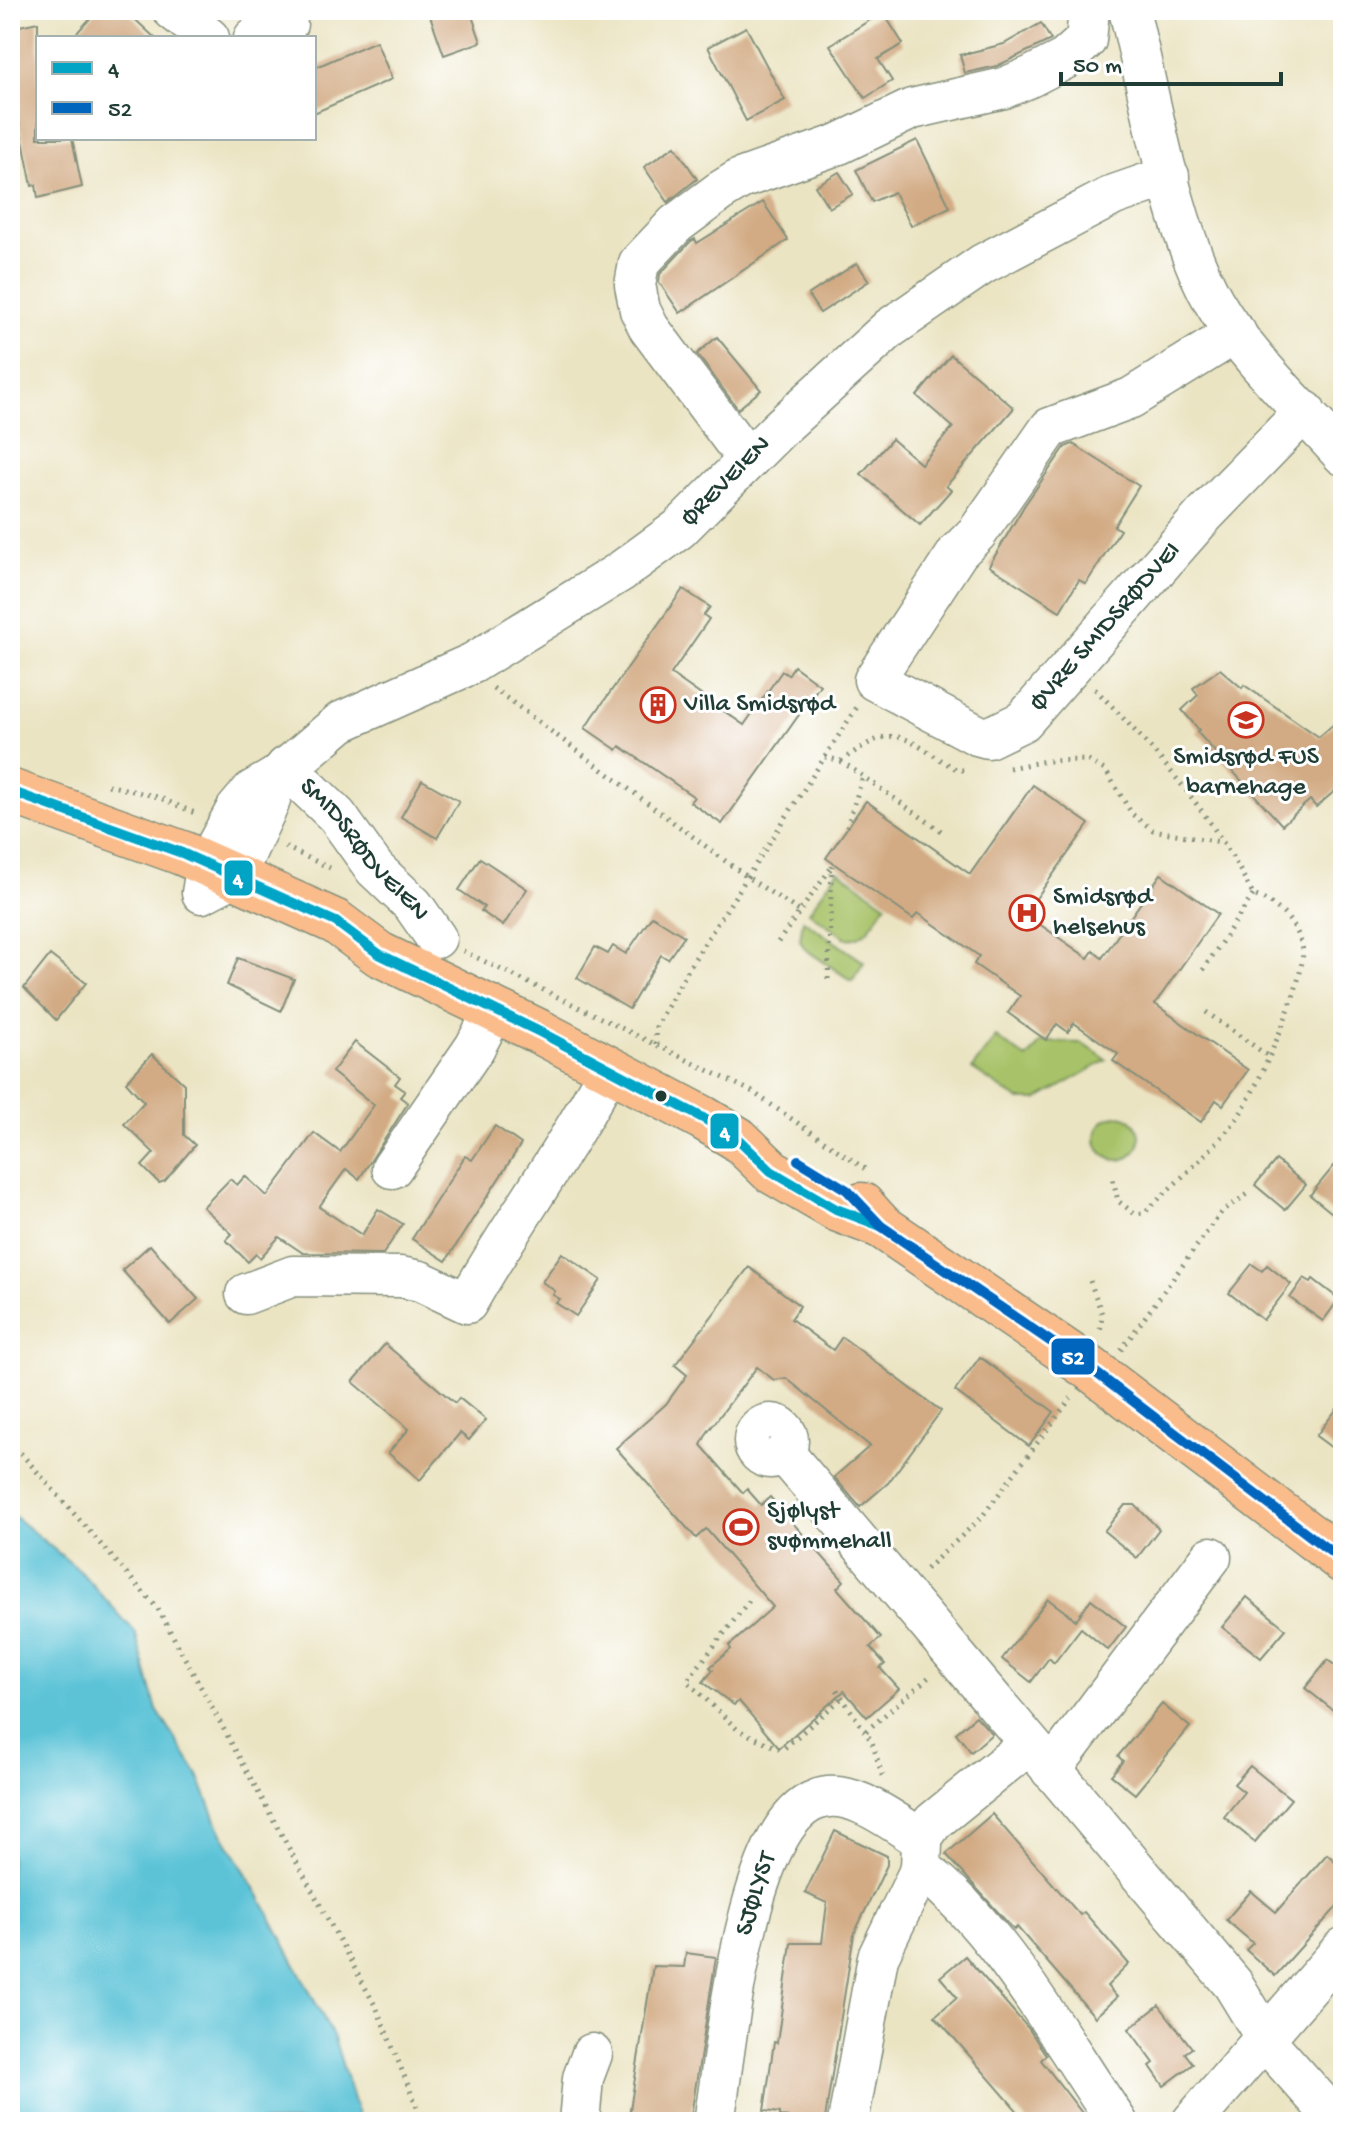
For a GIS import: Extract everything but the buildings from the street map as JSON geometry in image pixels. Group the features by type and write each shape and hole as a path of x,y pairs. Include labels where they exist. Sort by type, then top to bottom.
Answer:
{"main road":[{"name":"SMIDSRØDVEIEN","path":"10,791 215,877 324,943 379,954 495,1009 738,1139 795,1158 847,1190 881,1226 1104,1352 1343,1561"},
{"name":"SMIDSRØDVEIEN","path":"10,817 215,877"}],"street":[{"path":"173,10 206,36"},
{"path":"748,460 649,328 640,310 635,285 639,263 676,224 740,179 839,144 912,109 1004,88 1065,59 1086,40 1089,10"},
{"path":"1129,10 1169,176 1200,274 1236,333 1343,455"},
{"name":"ØREVEIEN","path":"281,772 341,722 364,709 473,663 632,564 679,529 890,328 983,264 1114,195 1169,176"},
{"path":"874,680 958,552 977,533 1050,428 1131,398 1236,333"},
{"name":"ØVRE SMIDSRØDVEI","path":"874,680 988,738 1023,721 1213,505 1305,411"},
{"path":"215,877 261,823 281,772"},
{"name":"SMIDSRØDVEIEN","path":"281,772 337,816 375,869 413,905 436,938"},
{"path":"392,1168 475,1047 495,1009"},
{"path":"246,1294 293,1276 401,1277 420,1281 467,1303 498,1247 589,1110 609,1068"},
{"path":"784,1453 1233,1984 1266,2039 1338,2122"},
{"path":"848,2122 878,1957 933,1822 1039,1758 1211,1557"},
{"name":"SJØLYST","path":"714,2122 752,1899 772,1843 798,1812 816,1799 837,1798 866,1806 880,1814 921,1853 1008,1964 1117,2122"},
{"path":"1192,2122 1343,1948"},
{"path":"579,2122 583,2078 592,2054"}],"path":[{"path":"473,663 495,690 747,877 799,911"},
{"path":"1072,667 1138,733 1193,797 1216,827 1221,842 1253,895 1288,916 1303,948 1292,1007 1233,1125 1144,1213 1135,1214 1118,1201 1113,1179"},
{"path":"656,1044 656,1027 690,966 874,680"},
{"path":"841,761 874,738 900,735 958,770 971,770"},
{"path":"825,757 841,761 944,833"},
{"path":"997,771 1046,761 1087,760 1106,771 1132,814 1153,830 1221,842"},
{"path":"847,827 863,776"},
{"path":"778,942 833,864 828,979"},
{"path":"1203,970 1253,895"},
{"path":"1206,1012 1268,1056"},
{"path":"901,1591 981,1518 1057,1420 1104,1352 1223,1210 1248,1194"},
{"path":"1090,1281 1102,1314 1104,1352"},
{"path":"10,1441 158,1609 377,2009 423,2122"},
{"path":"749,1601 687,1681 738,1730 782,1750 843,1697"},
{"path":"837,1690 866,1731 884,1780 880,1814"},
{"path":"866,1731 908,1695"}],"green space":[{"path":"838,870 886,904 870,928 853,938 846,938 809,912"},
{"path":"803,920 864,962 852,981 805,949 800,940"},
{"path":"996,1037 1027,1059 1041,1042 1082,1043 1107,1060 1037,1100 1019,1100 972,1069"},
{"path":"1118,1116 1134,1122 1140,1138 1134,1154 1118,1160 1102,1154 1096,1138 1102,1122"}],"water":[{"path":"10,1513 79,1570 135,1632 157,1710 198,1775 219,1828 259,1895 334,2038 360,2122 10,2122"}],"transit line":[{"name":"4","path":"10,791 182,853 336,922 379,954 540,1032 703,1118 738,1139 771,1171 836,1209 881,1226"},
{"name":"52","path":"798,1160 847,1190 881,1226 1091,1369 1343,1561"}],"place":[{"name":"Villa Smidsrød","path":"658,705"},
{"name":"Smidsrød FUS barnehage","path":"1246,720"},
{"name":"Smidsrød helsehus","path":"1027,913"},
{"name":"Sjølyst svømmehall","path":"741,1527"}]}
